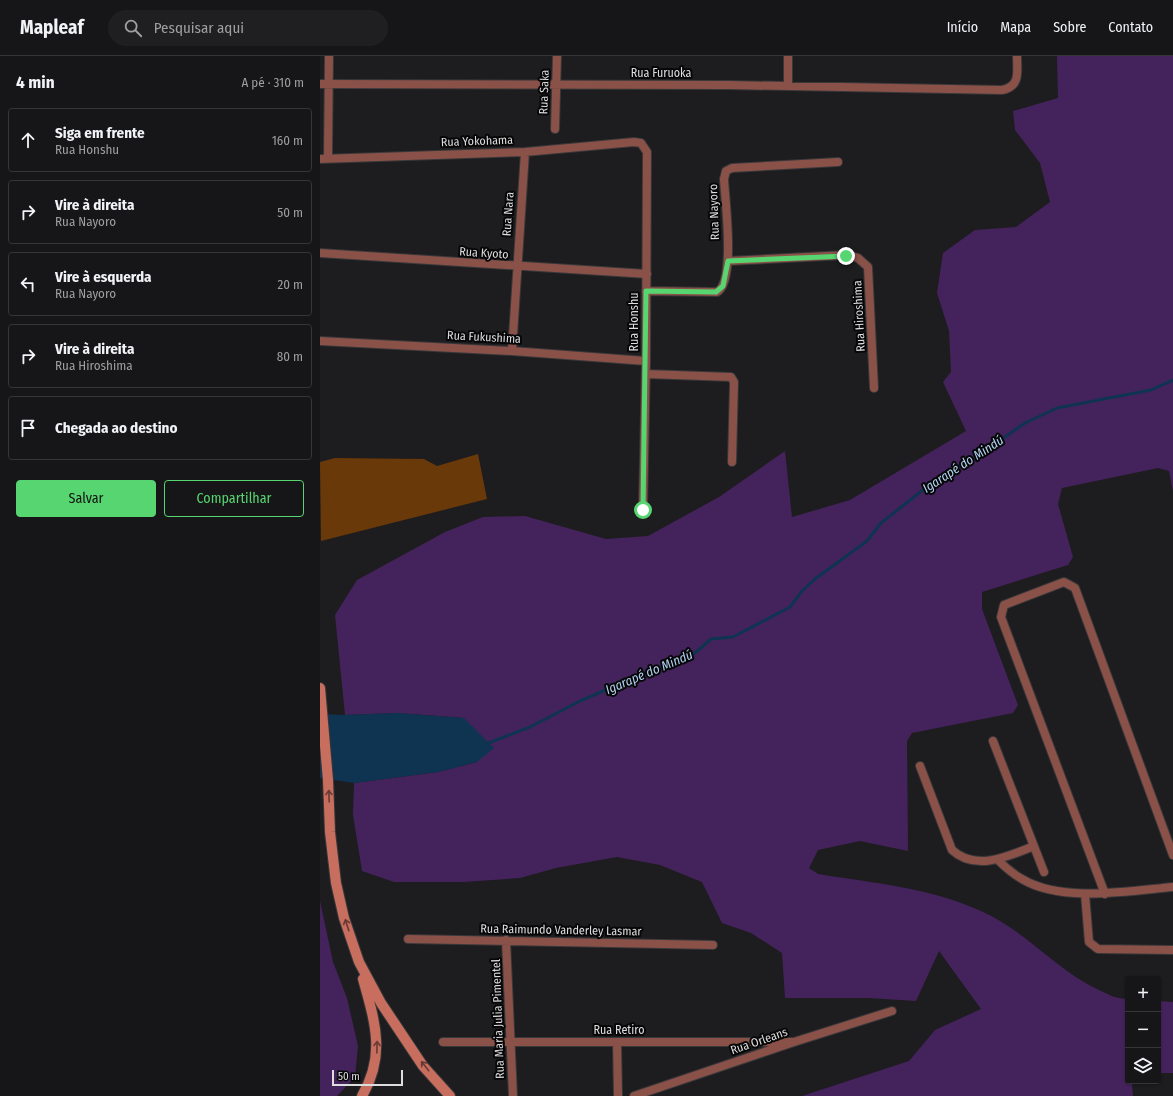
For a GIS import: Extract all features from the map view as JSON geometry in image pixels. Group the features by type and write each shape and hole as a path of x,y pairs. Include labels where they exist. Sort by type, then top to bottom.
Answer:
{"main road":[{"path":"320,688 328,780 330,832 336,883 344,918 359,962 375,1022 377,1043 375,1067 369,1084 362,1096"},
{"path":"359,962 400,1034 424,1066 450,1096"}],"street":[{"path":"324,159 324,84 329,56"},
{"name":"Rua Saka","path":"555,130 557,56"},
{"path":"788,56 788,85"},
{"name":"Rua Furuoka","path":"324,84 557,86 788,85 1002,90 1010,88 1014,84 1017,73 1017,56"},
{"name":"Rua Yokohama","path":"324,159 524,152 634,142"},
{"name":"Rua Honshu","path":"634,142 641,143 647,152 646,374 643,510"},
{"name":"Rua Nara","path":"512,351 524,152"},
{"name":"Rua Nayoro","path":"646,291 716,292 723,286 728,261 724,179 726,171 732,168 838,162"},
{"name":"Rua Kyoto","path":"320,253 516,267 647,274"},
{"name":"Rua Hiroshima","path":"728,261 846,256 858,258 868,267 874,388"},
{"name":"Rua Fukushima","path":"320,341 512,351 646,361"},
{"path":"646,374 730,378 734,382 732,462"},
{"path":"1105,894 1001,617 1004,605 1064,582 1075,588 1173,855"},
{"path":"993,741 1044,872"},
{"path":"920,766 952,850 958,856 976,861 998,860 1034,846"},
{"path":"998,860 1014,874 1029,883 1055,890 1085,894 1105,894 1173,888"},
{"path":"1085,894 1089,942 1093,946 1098,949 1173,950"},
{"name":"Rua Raimundo Vanderley Lasmar","path":"408,939 713,945"},
{"name":"Rua Maria Julia Pimentel","path":"506,940 513,1096"},
{"name":"Rua Orleans","path":"634,1096 794,1042 892,1011"},
{"name":"Rua Retiro","path":"444,1042 794,1042"},
{"path":"617,1042 618,1096"}],"shaded area":[{"path":"1057,56 1173,56 1173,491 1169,471 1158,468 1062,488 1058,504 1073,557 1068,565 982,592 982,609 1018,705 1013,713 912,733 907,741 908,851 860,841 818,850 809,868 818,874 901,887 962,903 997,919 1083,982 1110,995 1125,999 1125,1084 1132,1084 1133,1096 802,1096 909,1061 935,1030 981,1009 939,951 916,1001 869,998 785,998 782,953 751,933 722,923 702,882 660,865 617,857 556,868 520,878 464,882 394,882 362,871 353,815 354,783 438,772 477,762 464,718 397,713 345,715 335,615 357,580 445,532 483,517 525,516 606,539 648,536 719,497 785,451 792,517 850,500 966,431 943,382 951,372 949,331 937,293 943,253 975,230 1016,227 1050,202 1040,163 1015,130 1013,111 1058,98"},
{"path":"320,901 333,962 347,998 358,1046 355,1077 337,1096 320,1096"},
{"path":"1161,1001 1173,1002 1173,1073 1161,1073"}],"water":[{"path":"397,713 464,718 494,748 477,762 438,772 354,783 320,778 320,714 345,715"}],"building":[{"path":"478,454 487,499 321,541 320,462 335,458 424,459 437,466"}],"waterway":[{"name":"Igarapé do Mindú","path":"486,744 530,727 580,701 695,653 711,639 733,637 790,607 802,591 815,579 867,541 881,523 942,475 981,454 1025,423 1057,408 1151,390 1173,380"}],"route":[{"path":"643,510 646,291 684,293 716,292 723,286 727,275 728,261 846,256"}]}
